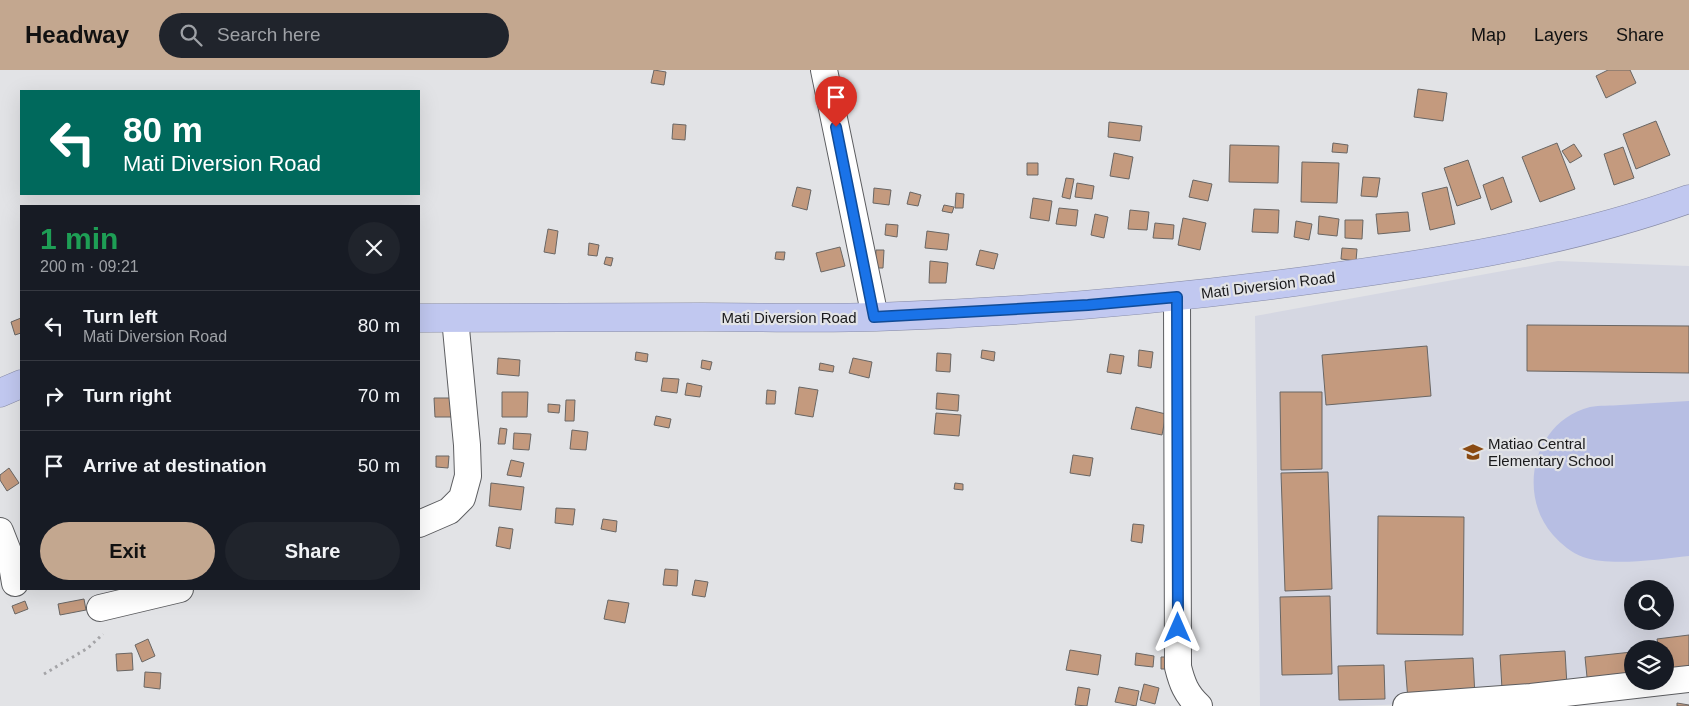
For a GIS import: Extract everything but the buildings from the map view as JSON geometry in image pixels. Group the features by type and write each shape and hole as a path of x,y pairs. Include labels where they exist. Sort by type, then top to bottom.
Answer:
{"highway":[{"name":"Mati Diversion Road","path":"420,318 874,317 1088,305 1177,297 1353,274 1473,255 1566,235 1689,199"},
{"path":"0,393 20,384"}],"street":[{"path":"824,70 874,317"},
{"path":"1177,297 1178,667 1182,683 1189,697 1199,706"},
{"path":"420,524 449,511 462,498 468,476 468,445 455,318"},
{"path":"0,532 11,560 15,583"},
{"path":"100,608 176,590"},
{"path":"1406,706 1512,698 1689,680"}],"path":[{"path":"44,674 88,648 108,630 113,612 100,608"}],"shaded area":[{"name":"Matiao Central Elementary School","path":"1558,261 1689,266 1689,676 1674,659 1674,640 1624,640 1624,682 1475,701 1359,706 1260,706 1255,316"},
{"path":"1689,401 1689,556 1621,562 1595,560 1571,551 1560,542 1542,518 1535,499 1534,480 1537,460 1544,443 1555,427 1571,415 1590,407"}],"place":[{"name":"Matiao Central Elementary School","path":"1473,452"}],"route":[{"path":"836,127 874,317 1088,305 1177,297 1178,628"}]}
